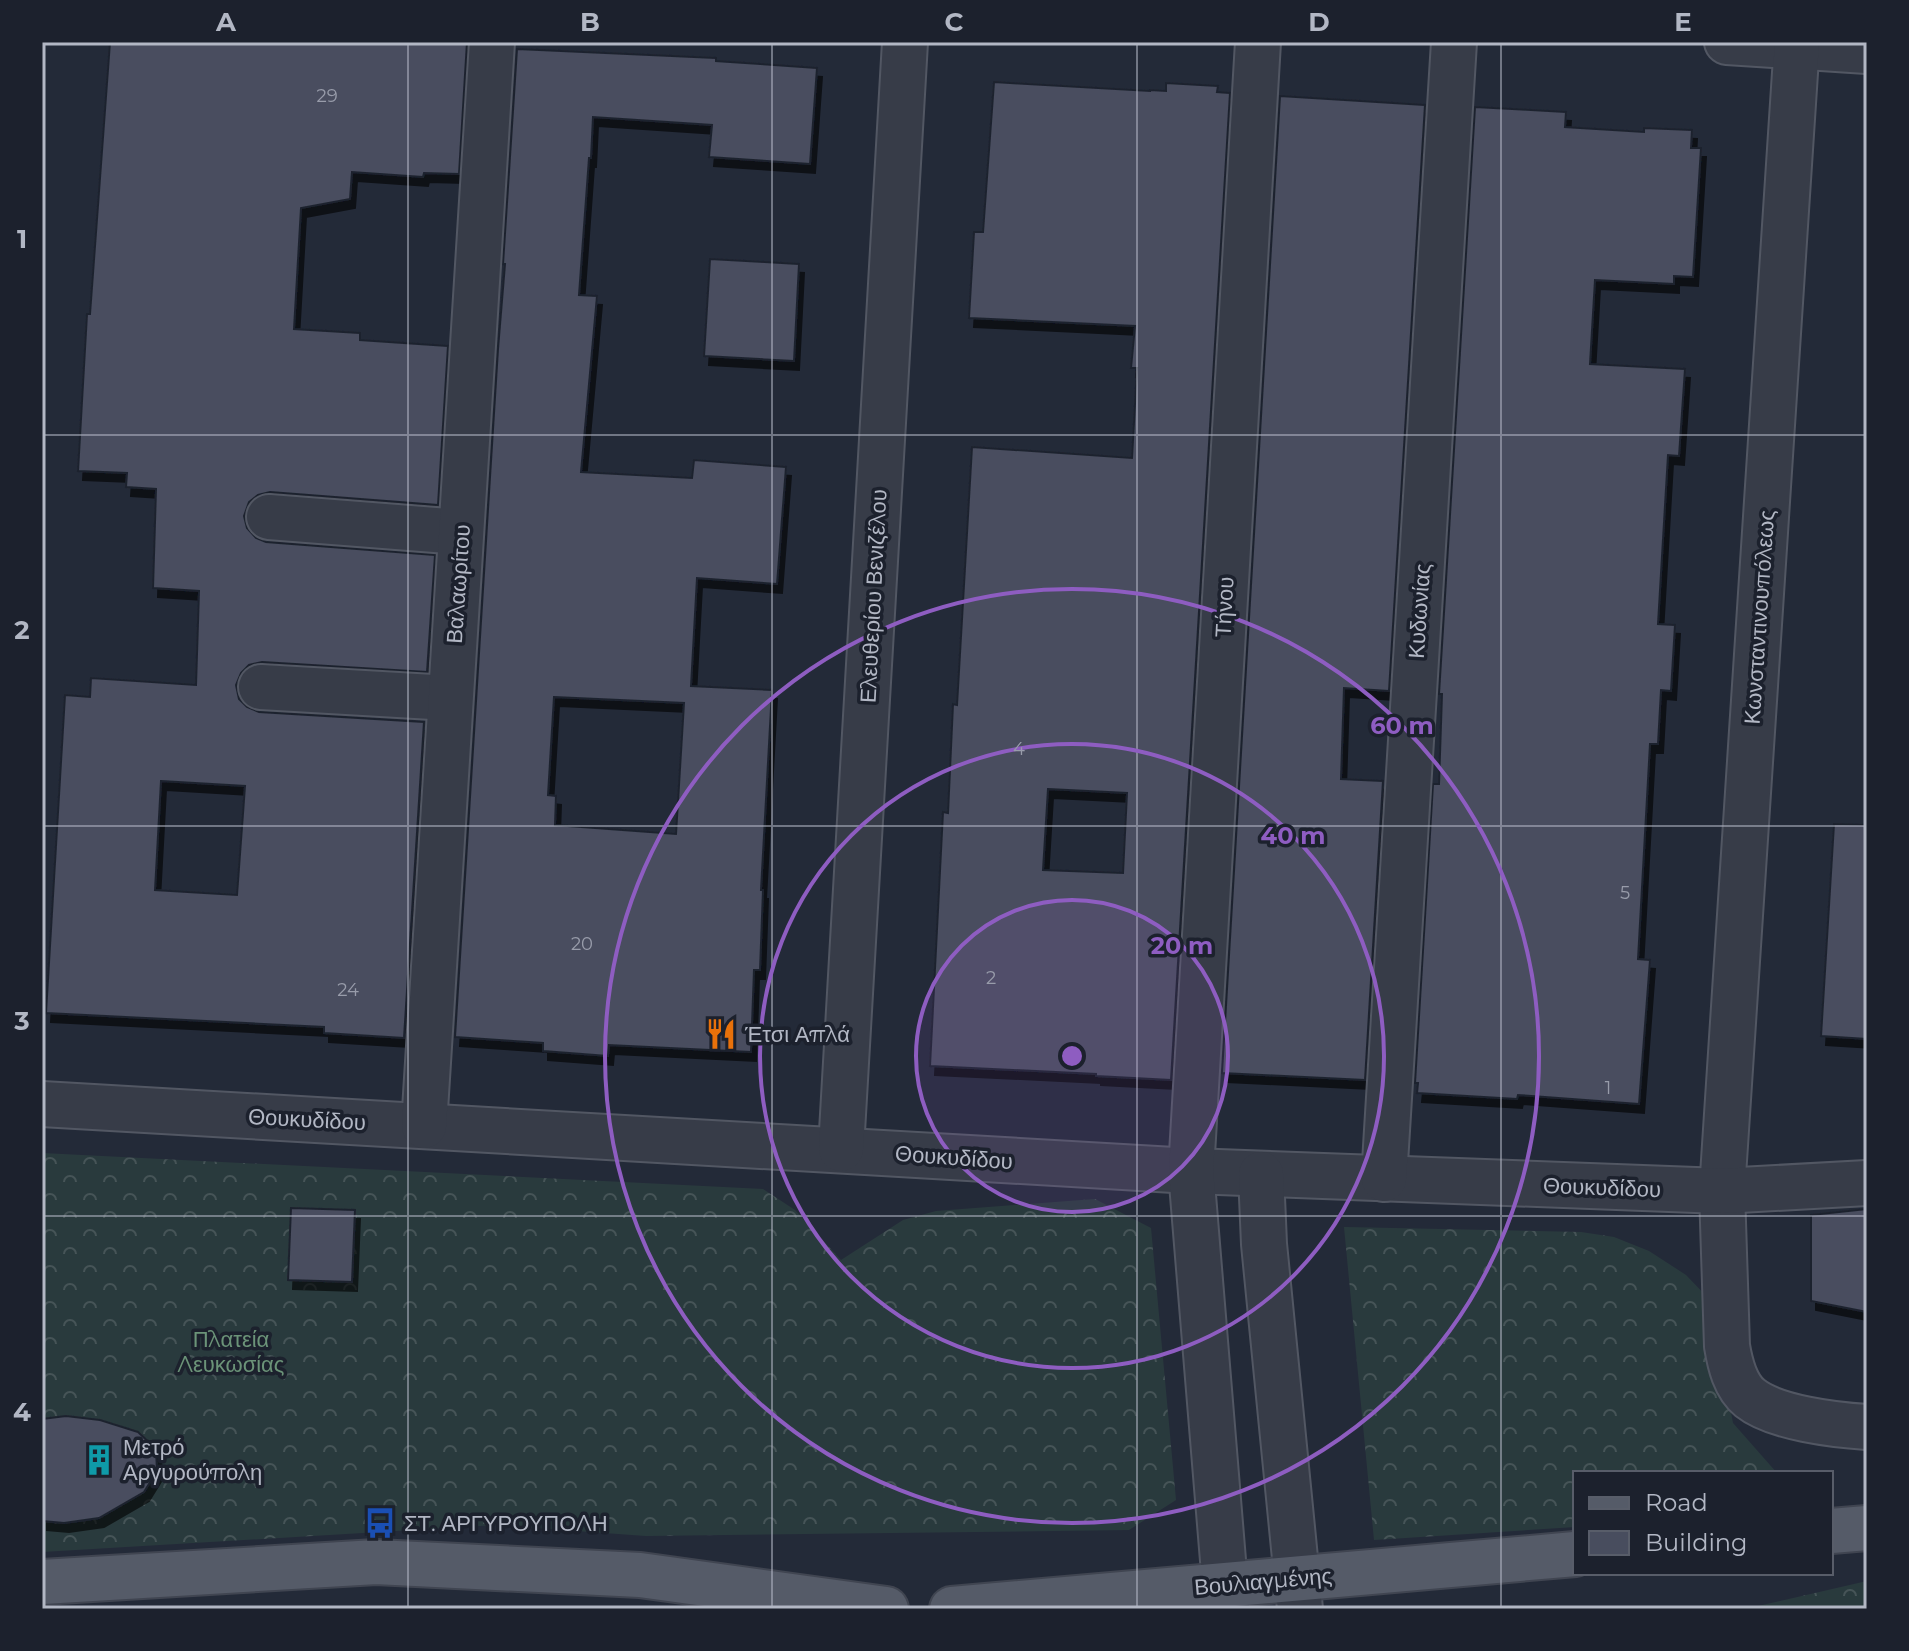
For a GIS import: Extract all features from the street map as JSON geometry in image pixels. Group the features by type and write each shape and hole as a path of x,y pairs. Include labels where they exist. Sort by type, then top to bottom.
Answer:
{"main road":[{"path":"1833,1531 1867,1528"},
{"name":"Βουλιαγμένης","path":"952,1609 1299,1594 1573,1554"},
{"path":"42,1582 376,1562 640,1575 886,1609"}],"street":[{"name":"Βαλαωρίτου","path":"424,1126 492,42"},
{"name":"Ελευθερίου Βενιζέλου","path":"841,1149 905,42"},
{"name":"Τήνου","path":"1226,1597 1191,1171 1258,42"},
{"name":"Κυδωνίας","path":"1384,1179 1454,42"},
{"path":"1727,42 1796,44 1867,51"},
{"name":"Κωνσταντινουπόλεως","path":"1796,44 1722,1191 1727,1346 1730,1365 1739,1385 1750,1398 1789,1415 1867,1427"},
{"path":"269,517 461,532"},
{"path":"261,687 450,698"},
{"name":"Θουκυδίδου","path":"42,1104 1191,1171 1722,1191 1867,1183"},
{"path":"1261,1174 1264,1244 1299,1594"}],"green space":[{"name":"Πλατεία Λευκωσίας","path":"42,1153 763,1189 795,1210 841,1260 903,1220 936,1211 1095,1199 1151,1228 1176,1500 1129,1530 646,1536 496,1525 42,1552"},
{"path":"1344,1227 1581,1232 1614,1237 1649,1251 1686,1275 1709,1299 1733,1423 1775,1471 1573,1471 1573,1527 1374,1540"},
{"path":"1867,1581 1867,1609 1724,1609 1758,1606"}],"building":[{"path":"110,42 467,42 459,174 424,173 423,177 352,172 350,199 301,208 294,329 360,333 360,340 448,346 438,505 270,492 258,495 249,502 244,516 247,528 256,538 266,542 435,555 427,672 262,662 249,665 236,685 239,699 259,712 424,722 404,1038 324,1033 324,1027 46,1013 65,695 90,697 91,678 196,685 199,591 153,588 156,489 126,487 127,473 78,471 87,314 90,314","holes":["161,781 245,786 237,895 155,890"]},
{"path":"517,49 716,58 716,61 817,68 810,164 709,157 712,125 593,117 579,295 597,296 581,472 692,478 694,460 786,467 777,584 697,578 691,686 772,690 761,890 760,970 754,970 751,1052 609,1045 608,1056 543,1051 543,1043 455,1037","holes":["554,697 684,703 676,834 555,825 556,796 548,795"]},
{"path":"994,82 1150,91 1166,91 1166,83 1218,86 1217,92 1230,93 1171,1080 930,1066 943,812 948,813 953,704 957,705 972,447 1132,458 1137,368 1131,368 1135,326 969,318 974,232 983,232","holes":["1048,789 1127,793 1123,873 1043,870"]},
{"path":"1280,96 1425,105 1389,691 1344,688 1341,779 1383,781 1365,1080 1222,1073"},
{"path":"1475,107 1566,112 1565,127 1644,132 1644,128 1692,130 1691,148 1701,148 1693,277 1674,276 1674,284 1595,280 1590,364 1685,369 1679,456 1668,455 1658,624 1675,625 1671,691 1661,690 1658,744 1650,744 1638,959 1650,960 1639,1104 1518,1095 1517,1099 1417,1093 1418,1083 1415,1083 1433,784 1439,784 1442,694 1439,694"},
{"path":"710,259 799,264 794,361 704,356"},
{"path":"1834,824 1867,825 1867,1039 1821,1036"},
{"path":"291,1208 355,1210 352,1282 288,1280"},
{"path":"1867,1209 1867,1312 1811,1301 1811,1215"},
{"name":"Μετρό Αργυρούπολη","path":"66,1416 100,1420 138,1432 156,1449 157,1471 144,1492 99,1518 64,1523 42,1521 42,1419"}],"place":[{"name":"Έτσι Απλά","path":"721,1034"},
{"name":"Μετρό Αργυρούπολη","path":"99,1460"},
{"name":"ΣΤ. ΑΡΓΥΡΟΥΠΟΛΗ","path":"380,1523"}]}
